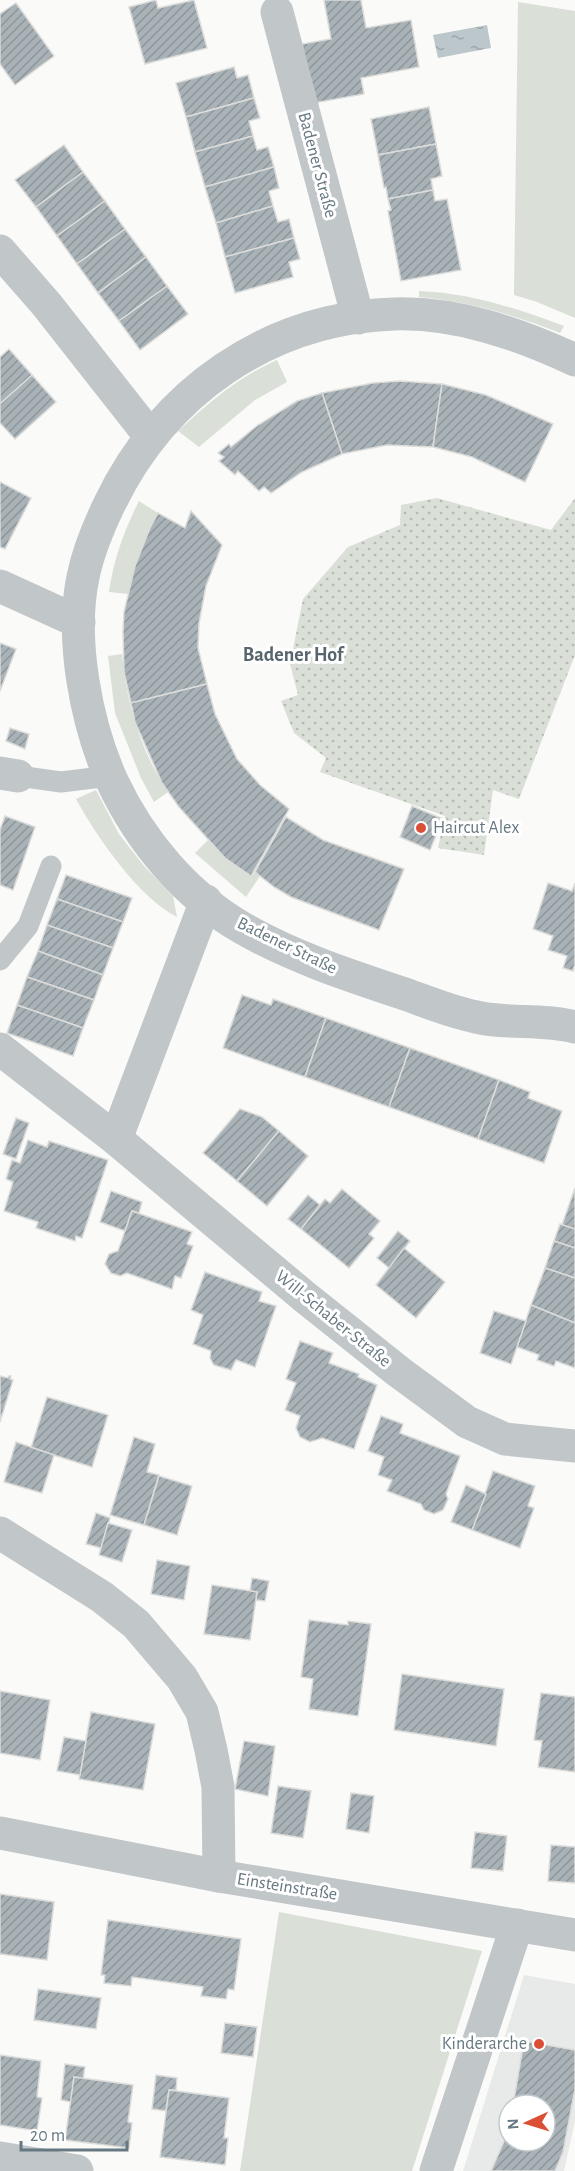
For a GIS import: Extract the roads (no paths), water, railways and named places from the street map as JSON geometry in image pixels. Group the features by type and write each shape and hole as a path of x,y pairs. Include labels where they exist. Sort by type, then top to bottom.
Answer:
{"street":[{"name":"Badener Straße","path":"277,12 358,318"},
{"path":"0,251 47,304 150,436"},
{"name":"Badener Straße","path":"575,360 537,343 480,324 396,314 318,325 282,337 250,352 216,374 183,401 150,436 119,484 98,528 83,578 79,622 82,671 91,718 104,764 123,804 148,843 175,874 206,901 243,928 288,951 369,983 472,1017 558,1023 575,1027"},
{"path":"0,586 79,622"},
{"path":"116,1139 206,901"},
{"name":"Will-Schaber-Straße","path":"0,1049 116,1139 315,1306 467,1422 504,1439 575,1446"},
{"path":"0,1533 111,1604 136,1624 182,1678 202,1712 212,1750 218,1787 219,1876"},
{"name":"Einsteinstraße","path":"0,1833 219,1876 575,1935"},
{"path":"436,2171 517,1925"},
{"path":"0,2158 76,2171"}],"lane":[{"path":"9,774 61,782 110,776"},
{"path":"0,960 28,926 51,866"}],"water":[{"path":"487,25 491,48 438,58 433,35"}],"place":[{"name":"Haircut Alex","path":"421,828"},
{"name":"Kinderarche","path":"539,2044"}],"district":[{"name":"Badener Hof","path":"293,655"}]}
